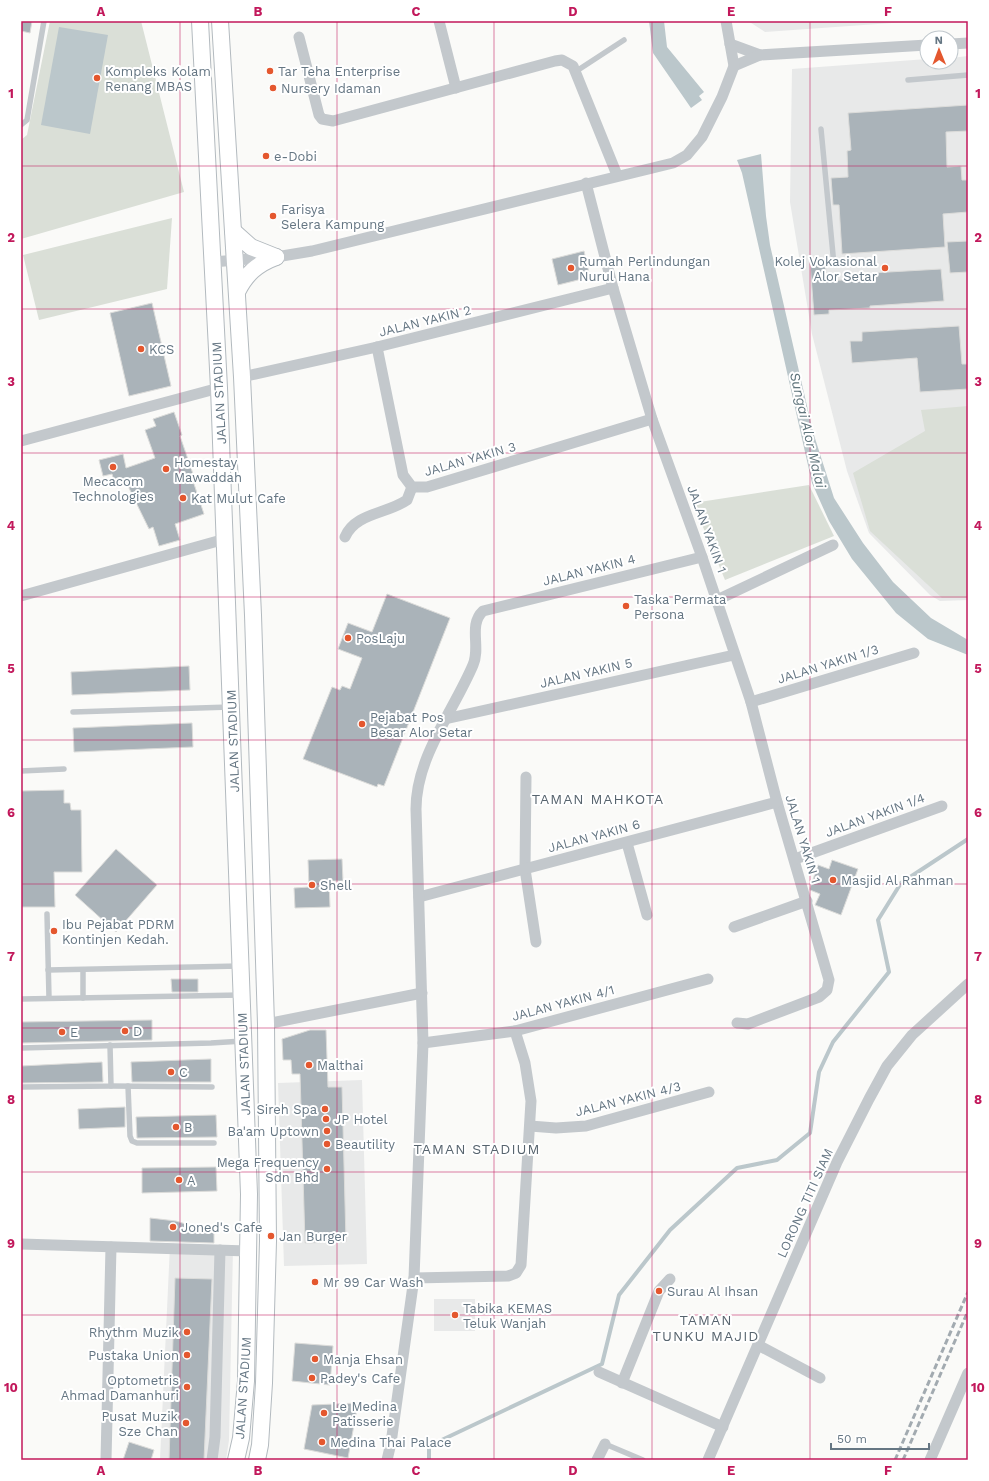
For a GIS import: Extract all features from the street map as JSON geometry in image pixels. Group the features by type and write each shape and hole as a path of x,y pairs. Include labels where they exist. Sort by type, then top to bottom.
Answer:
{"main road":[{"name":"JALAN STADIUM","path":"200,21 219,388 249,1194 246,1381 241,1438 236,1460"},
{"name":"JALAN STADIUM","path":"220,21 242,377 253,615 266,1024 268,1241 264,1382 260,1445 257,1460"},
{"path":"233,231 251,247 276,257"},
{"path":"237,292 248,274 256,266 276,257"}],"street":[{"path":"440,21 456,88"},
{"path":"212,262 276,257 312,251 617,175 673,163 687,155 702,137 722,97 734,66 726,21"},
{"path":"299,36 319,115 327,121 333,121 555,61 568,62 575,72 617,175"},
{"path":"730,44 760,55"},
{"path":"734,66 760,55 919,45"},
{"name":"JALAN YAKIN 1","path":"586,183 613,288 652,419 702,557 751,702 777,802 795,859 829,980 829,985 819,997 748,1024 737,1023"},
{"name":"JALAN YAKIN 2","path":"242,377 377,347 613,288"},
{"name":"JALAN YAKIN 3","path":"377,347 403,475 412,487 428,487 652,419"},
{"path":"21,441 219,388"},
{"path":"345,537 348,530 356,522 390,509 407,500 412,487"},
{"path":"21,596 225,539"},
{"path":"717,600 833,545"},
{"name":"JALAN YAKIN 4","path":"445,719 473,665 477,649 475,623 477,616 483,611 702,557"},
{"name":"JALAN YAKIN 1/3","path":"751,702 914,653"},
{"name":"JALAN YAKIN 5","path":"445,719 734,655"},
{"path":"387,1460 414,1278 423,1043 416,795 418,783 445,719"},
{"path":"526,777 525,869 536,942"},
{"name":"JALAN YAKIN 6","path":"418,897 627,843 777,802"},
{"name":"JALAN YAKIN 1/4","path":"795,859 942,806"},
{"path":"627,843 647,915"},
{"path":"734,927 807,902"},
{"name":"JALAN YAKIN 4/1","path":"423,1043 515,1031 708,979"},
{"name":"LORONG TITI SIAM","path":"708,1460 838,1162 869,1098 887,1066 912,1035 968,984"},
{"path":"266,1024 422,993"},
{"path":"414,1278 508,1276 516,1273 521,1265 530,1126 529,1080 515,1031"},
{"name":"JALAN YAKIN 4/3","path":"530,1126 556,1128 586,1126 709,1092"},
{"path":"21,1244 248,1251"},
{"path":"106,1460 111,1247"},
{"path":"212,1460 216,1437 220,1250"},
{"path":"622,1383 659,1291 670,1279"},
{"path":"758,1344 820,1378"},
{"path":"600,1372 723,1427"},
{"path":"930,1460 968,1373"},
{"path":"597,1460 605,1444"}],"lane":[{"path":"21,125 27,120 44,21"},
{"path":"575,72 624,40"},
{"path":"908,80 968,75"},
{"path":"821,129 834,265"},
{"path":"73,712 232,707"},
{"path":"21,771 64,769"},
{"path":"46,914 49,998"},
{"path":"48,970 240,966"},
{"path":"83,970 83,998"},
{"path":"21,999 241,995"},
{"path":"21,1048 243,1041"},
{"path":"110,1045 111,1086"},
{"path":"128,1086 130,1136 132,1141 137,1143 214,1143"},
{"path":"21,1087 212,1086"},
{"path":"605,1444 643,1460"}],"shaded area":[{"name":"Kompleks Kolam Renang MBAS","path":"50,21 141,21 184,192 21,239 21,140 27,135"},
{"path":"748,21 920,21 765,32"},
{"name":"Kolej Vokasional Alor Setar","path":"968,56 968,600 940,601 930,595 869,533 847,471 812,334 790,202 792,69 919,60 919,70 959,70 959,57"},
{"path":"172,218 167,289 39,320 23,255"},
{"path":"968,406 968,598 942,598 870,531 853,473 925,431 921,410"},
{"path":"809,485 834,536 725,580 693,503"},
{"path":"362,1080 367,1264 284,1266 278,1083"},
{"path":"170,1245 233,1248 229,1440 226,1460 160,1460"},
{"name":"Tabika KEMAS Teluk Wanjah","path":"434,1299 475,1299 475,1331 434,1331"}],"water":[{"path":"649,21 664,21 667,47 704,92 699,96 702,100 691,108 653,53"},
{"path":"59,27 108,35 90,134 41,125"},
{"name":"Sungai Alor Malai","path":"761,154 770,245 813,432 834,498 863,543 893,582 931,618 968,640 968,655 928,639 896,613 852,559 829,521 812,483 742,173 737,160"}],"building":[{"path":"21,21 32,21 30,33 21,31"},
{"path":"968,105 968,131 946,132 947,167 961,166 962,180 968,180 968,212 943,214 945,247 842,254 839,205 833,205 831,178 848,177 847,151 851,150 848,113"},
{"path":"968,241 968,272 950,273 947,242"},
{"name":"Rumah Perlindungan Nurul Hana","path":"584,251 590,277 558,285 552,259"},
{"path":"825,262 827,281 871,278 871,273 941,269 944,301 870,306 870,308 829,310 829,314 814,315 810,263"},
{"name":"KCS","path":"152,303 171,386 129,396 110,313"},
{"path":"959,326 962,364 968,364 968,389 920,392 917,358 852,363 850,341 862,341 862,332"},
{"path":"174,412 182,435 180,436 193,474 191,475 204,514 175,524 180,540 159,546 153,527 149,529 127,484 116,487 112,474 103,476 99,460 123,454 126,468 155,458 145,430 156,426 153,419"},
{"name":"Pejabat Pos Besar Alor Setar","path":"387,594 450,618 384,786 378,784 377,787 303,759 332,687 340,690 342,686 350,689 362,658 338,649 348,623 372,632"},
{"path":"189,666 190,690 72,695 71,672"},
{"path":"192,723 193,747 74,752 73,728"},
{"path":"64,790 64,803 70,803 71,810 81,810 82,872 54,872 55,907 21,907 21,791"},
{"path":"116,849 157,885 116,932 75,895"},
{"path":"342,859 343,881 329,881 330,907 295,908 294,888 309,887 308,860"},
{"name":"Masjid Al Rahman","path":"832,860 858,869 841,915 815,905 820,894 810,890 818,865 829,869"},
{"path":"171,979 198,979 198,992 172,992"},
{"path":"152,1020 152,1040 21,1043 21,1022"},
{"path":"310,1030 326,1030 328,1087 342,1087 346,1242 305,1243 300,1074 292,1074 291,1060 283,1060 282,1039"},
{"name":"C","path":"211,1059 211,1082 132,1082 131,1062"},
{"path":"102,1062 103,1082 21,1083 21,1066"},
{"path":"125,1107 125,1127 79,1129 78,1109"},
{"name":"B","path":"216,1115 217,1137 137,1138 136,1117"},
{"name":"A","path":"216,1167 217,1191 142,1193 142,1168"},
{"name":"Joned's Cafe","path":"150,1218 176,1221 214,1233 214,1243 150,1241"},
{"path":"175,1278 212,1279 204,1460 169,1460"},
{"path":"295,1343 333,1346 330,1385 292,1381"},
{"path":"358,1403 348,1458 304,1449 312,1405"},
{"path":"129,1442 154,1450 151,1460 123,1460"}],"waterway":[{"path":"429,1460 429,1446 602,1364 619,1295 670,1230 737,1168 777,1160 810,1133 819,1072 833,1042 889,972 878,920 901,883 968,839"}],"railway":[{"path":"895,1460 968,1292"},
{"path":"903,1460 968,1311"}],"place":[{"name":"Tar Teha Enterprise","path":"270,71"},
{"name":"Kompleks Kolam Renang MBAS","path":"97,78"},
{"name":"Nursery Idaman","path":"273,88"},
{"name":"e-Dobi","path":"266,156"},
{"name":"Farisya Selera Kampung","path":"273,216"},
{"name":"Rumah Perlindungan Nurul Hana","path":"571,268"},
{"name":"Kolej Vokasional Alor Setar","path":"885,268"},
{"name":"KCS","path":"141,349"},
{"name":"Mecacom Technologies","path":"113,467"},
{"name":"Homestay Mawaddah","path":"166,469"},
{"name":"Kat Mulut Cafe","path":"183,498"},
{"name":"Taska Permata Persona","path":"626,606"},
{"name":"PosLaju","path":"348,638"},
{"name":"Pejabat Pos Besar Alor Setar","path":"362,724"},
{"name":"Masjid Al Rahman","path":"833,880"},
{"name":"Shell","path":"312,885"},
{"name":"Ibu Pejabat PDRM Kontinjen Kedah.","path":"54,931"},
{"name":"D","path":"125,1031"},
{"name":"E","path":"62,1032"},
{"name":"Malthai","path":"309,1065"},
{"name":"C","path":"171,1072"},
{"name":"Sireh Spa","path":"325,1109"},
{"name":"JP Hotel","path":"326,1119"},
{"name":"B","path":"176,1127"},
{"name":"Ba'am Uptown","path":"327,1131"},
{"name":"Beautility","path":"327,1144"},
{"name":"Mega Frequency Sdn Bhd","path":"327,1169"},
{"name":"A","path":"179,1180"},
{"name":"Joned's Cafe","path":"173,1227"},
{"name":"Jan Burger","path":"271,1236"},
{"name":"Mr 99 Car Wash","path":"315,1282"},
{"name":"Surau Al Ihsan","path":"659,1291"},
{"name":"Tabika KEMAS Teluk Wanjah","path":"455,1315"},
{"name":"Rhythm Muzik","path":"187,1332"},
{"name":"Pustaka Union","path":"187,1355"},
{"name":"Manja Ehsan","path":"315,1359"},
{"name":"Padey's Cafe","path":"312,1378"},
{"name":"Optometris Ahmad Damanhuri","path":"187,1387"},
{"name":"Le Medina Patisserie","path":"324,1413"},
{"name":"Pusat Muzik Sze Chan","path":"186,1423"},
{"name":"Medina Thai Palace","path":"322,1442"}],"district":[{"name":"TAMAN MAHKOTA","path":"598,799"},
{"name":"TAMAN STADIUM","path":"477,1149"},
{"name":"TAMAN TUNKU MAJID","path":"706,1328"}]}
